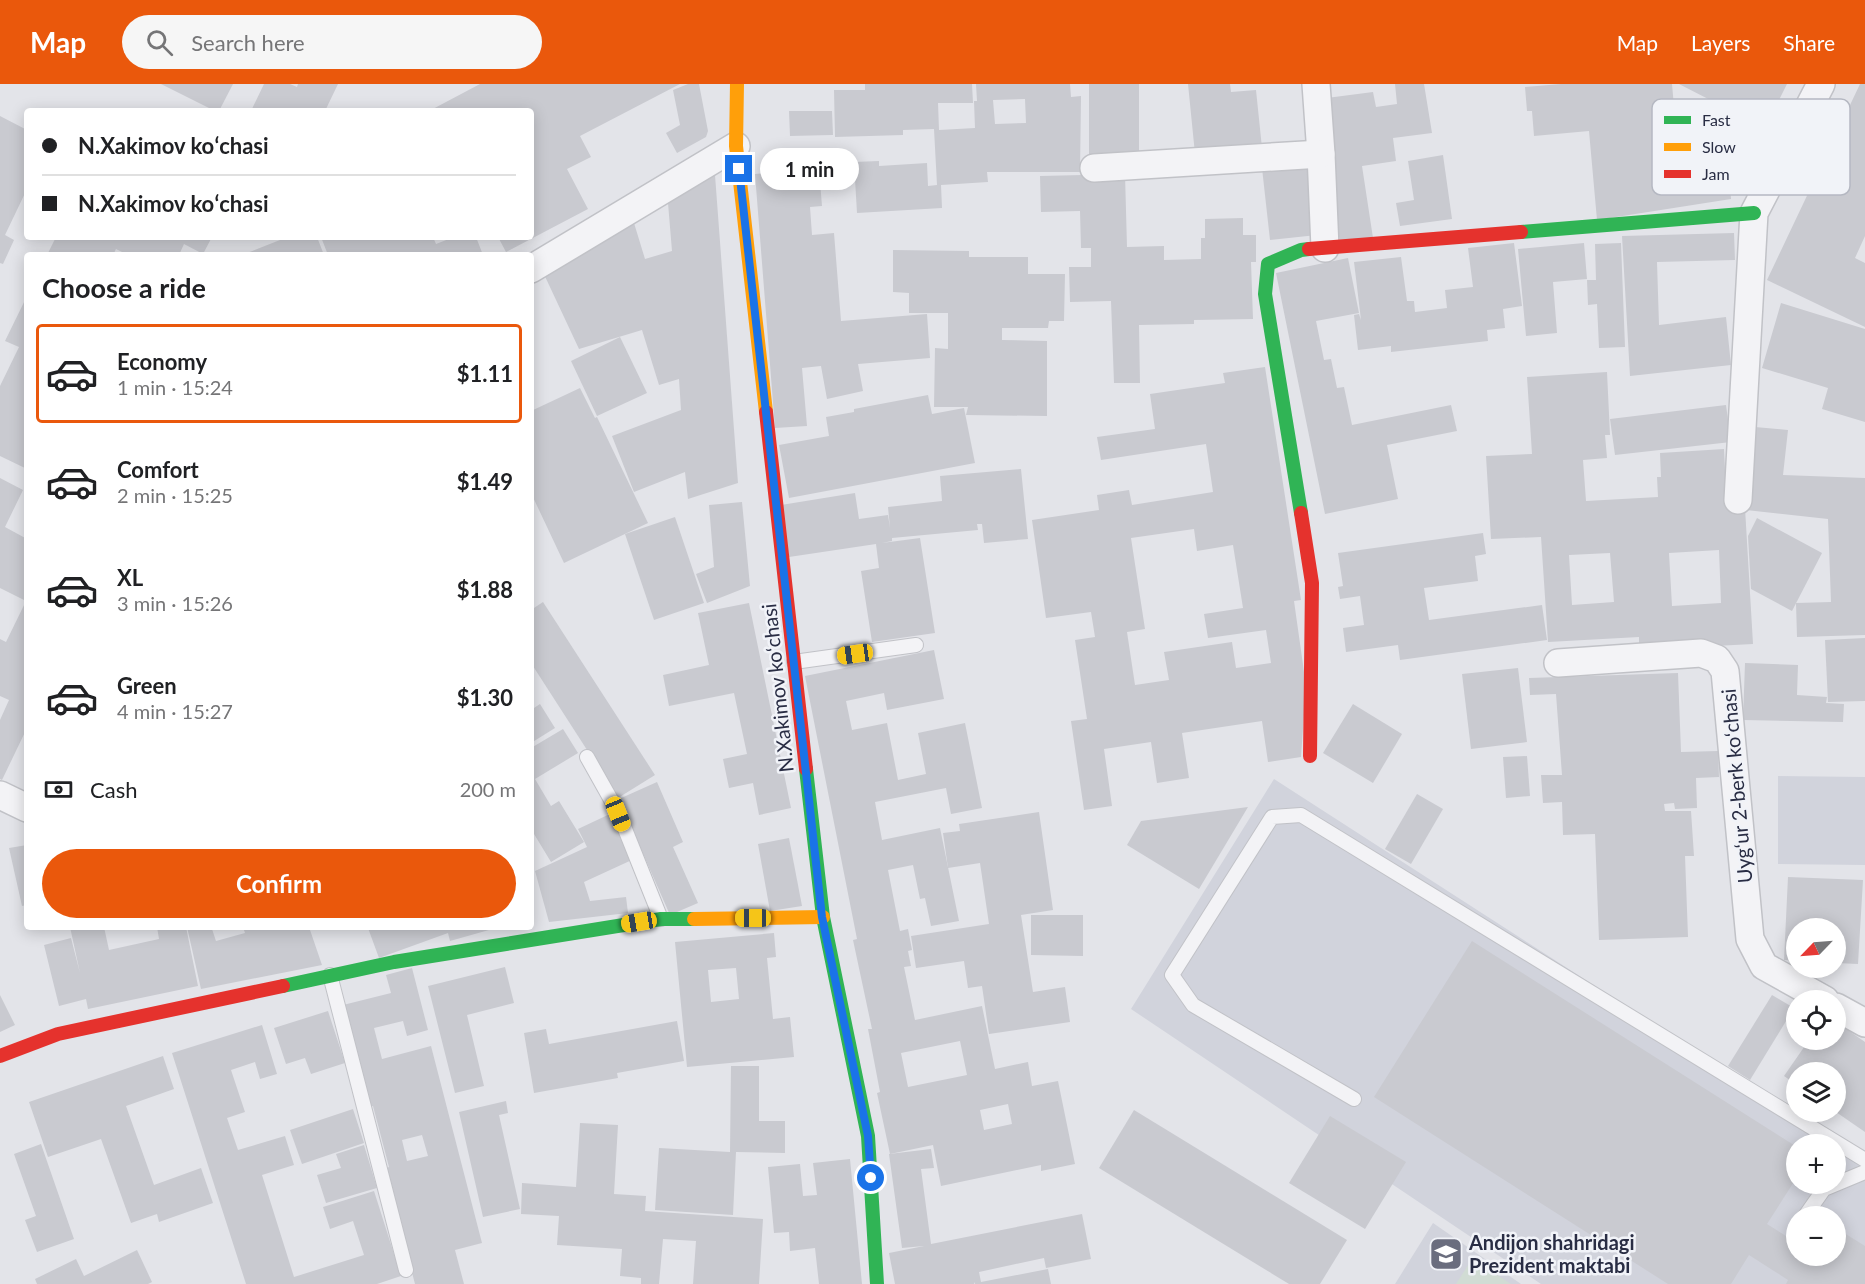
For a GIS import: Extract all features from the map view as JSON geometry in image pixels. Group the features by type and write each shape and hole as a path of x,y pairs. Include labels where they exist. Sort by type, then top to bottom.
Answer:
{"street":[{"name":"N.Xakimov koʻchasi","path":"737,84 736,146 822,917 868,1136 877,1284"},
{"path":"1316,84 1325,248"},
{"path":"1813,99 1821,84"},
{"path":"534,267 736,146"},
{"path":"1094,168 1321,154"},
{"path":"1738,500 1754,213 1763,195"},
{"path":"1310,756 1312,583 1265,294 1268,264 1300,250 1754,213"},
{"name":"Uygʻur 2-berk koʻchasi","path":"1558,663 1701,652 1717,659 1725,671 1750,939 1764,966 1807,990"},
{"path":"0,795 24,807"},
{"path":"0,1056 58,1034 394,962 661,919 822,917"},
{"path":"1846,1013 1865,1023"}],"lane":[{"path":"794,662 916,645"},
{"path":"587,757 618,814 661,919"},
{"path":"1354,1099 1193,1005 1172,975 1272,817 1301,815 1865,1160"},
{"path":"330,975 406,1270"},
{"path":"1812,1206 1824,1189 1865,1172"}],"shaded area":[{"path":"1778,776 1865,777 1865,865 1778,864"},
{"path":"1274,779 1786,1109 1786,1122 1806,1122 1825,1134 1786,1134 1786,1194 1846,1194 1846,1148 1865,1160 1865,1284 1541,1284 1131,1009"},
{"name":"Andijon shahridagi Prezident maktabi","path":"1433,1223 1521,1284 1395,1284"},
{"path":"1472,1259 1511,1284 1456,1284"}],"building":[{"path":"161,84 233,84 221,108 209,108"},
{"path":"264,84 290,84 297,87 298,84 338,84 326,108 252,108"},
{"path":"480,84 680,84 580,136 591,157 567,169 588,209 534,237 534,108 435,108"},
{"path":"688,84 699,84 708,131 706,137 677,153 666,133 680,125 673,90"},
{"path":"865,84 972,84 973,103 938,103 939,130 975,128 976,84 1070,84 1071,97 1081,96 1080,172 987,172 988,182 941,185 942,208 857,213 854,162 879,161 879,166 927,163 928,186 937,185 934,129 903,130 903,135 835,137 834,90 865,90","holes":["1025,99 1026,123 995,124 993,100"]},
{"path":"1089,84 1139,84 1139,157 1089,158"},
{"path":"1188,84 1230,84 1231,92 1256,90 1262,148 1195,154"},
{"path":"1395,84 1424,84 1432,133 1393,138 1396,161 1362,166 1373,238 1340,243 1319,99 1373,92 1376,107 1397,104"},
{"path":"1561,84 1672,84 1673,99 1652,99 1652,195 1731,195 1731,199 1597,220 1589,131 1534,136 1532,111 1527,111 1525,87"},
{"path":"1679,84 1787,84 1780,99 1708,99"},
{"path":"1860,84 1865,84 1865,236 1855,258 1865,263 1865,327 1767,280 1807,195 1850,195 1850,105"},
{"path":"789,111 832,111 833,135 790,136"},
{"path":"0,116 24,128 24,195 5,235 14,240 3,264 0,263"},
{"path":"1443,155 1452,219 1400,226 1396,203 1414,200 1408,161"},
{"path":"1310,163 1317,235 1270,240 1262,168"},
{"path":"819,169 822,206 810,207 812,235 834,233 841,321 927,314 930,358 858,364 863,391 827,399 821,366 802,368 807,426 775,428 755,174"},
{"path":"1125,174 1127,247 1164,246 1164,260 1201,259 1201,238 1205,238 1205,219 1243,218 1243,235 1256,235 1256,262 1251,262 1253,319 1194,320 1194,324 1139,325 1140,383 1114,383 1111,301 1070,302 1069,267 1091,267 1091,248 1081,248 1080,211 1041,212 1040,176"},
{"path":"715,175 738,483 688,499 685,472 634,492 612,436 681,410 679,379 659,385 642,330 579,349 542,270 634,223 645,259 672,251 668,203"},
{"path":"1734,233 1735,260 1657,262 1659,325 1726,317 1731,365 1630,376 1622,236"},
{"path":"54,240 210,240 204,252 184,244 180,252 122,252 116,249 114,252 48,252"},
{"path":"280,240 318,240 323,252 250,252"},
{"path":"322,240 434,240 436,244 446,240 477,240 482,252 327,252"},
{"path":"500,240 529,240 506,252"},
{"path":"1514,243 1522,306 1503,309 1505,328 1487,330 1488,341 1391,352 1391,346 1358,350 1354,315 1359,314 1361,320 1354,262 1401,257 1407,301 1414,301 1415,312 1447,308 1445,290 1473,287 1468,248"},
{"path":"1584,243 1587,279 1553,282 1557,333 1526,336 1518,249"},
{"path":"1621,243 1625,347 1599,348 1597,304 1588,305 1587,280 1596,280 1595,244"},
{"path":"893,250 969,251 969,257 1028,257 1028,274 1065,274 1064,321 1049,321 1048,328 1002,328 1002,340 1047,341 1047,416 966,415 968,407 934,407 935,348 948,349 948,313 909,313 909,293 893,292"},
{"path":"1348,258 1359,313 1316,321 1324,360 1331,359 1337,388 1344,387 1352,425 1451,405 1457,431 1387,445 1398,499 1325,514 1276,273"},
{"path":"24,302 24,468 0,456 0,386 19,347 5,341"},
{"path":"1781,303 1865,329 1865,422 1822,409 1828,388 1762,368"},
{"path":"620,337 647,393 597,416 571,361"},
{"path":"1265,367 1301,600 1294,601 1306,686 1301,757 1268,762 1262,721 1182,733 1189,778 1157,783 1151,742 1104,749 1112,806 1084,810 1071,721 1087,719 1075,640 1095,637 1091,612 1046,618 1032,520 1099,510 1097,495 1129,490 1132,505 1213,492 1206,444 1101,460 1097,437 1155,429 1150,394 1225,383 1223,373","holes":["1194,529 1197,551 1233,545 1243,608 1204,614 1208,638 1266,630 1271,663 1236,668 1232,642 1164,652 1169,680 1135,685 1127,632 1145,629 1131,538"]},
{"path":"1607,372 1610,435 1605,435 1607,458 1583,460 1586,501 1658,497 1657,477 1661,477 1660,453 1724,449 1727,509 1745,508 1753,644 1639,650 1639,637 1548,642 1541,537 1491,539 1486,456 1532,454 1527,377","holes":["1719,550 1721,603 1672,606 1669,553","1610,553 1614,602 1572,605 1569,555"]},
{"path":"580,388 595,418 597,417 648,523 564,563 534,499 534,410"},
{"path":"928,395 932,414 964,408 975,463 789,498 779,445 829,436 826,417 854,412 854,409"},
{"path":"1726,405 1731,442 1615,455 1610,419"},
{"path":"1755,427 1788,430 1783,475 1865,478 1865,635 1797,637 1796,603 1831,602 1828,519 1746,510"},
{"path":"1021,469 1028,539 984,543 982,524 977,524 978,530 892,538 892,541 882,543 920,538 935,633 872,642 861,571 879,568 876,544 789,557 781,505 855,493 859,519 888,515 890,528 888,507 942,501 940,476"},
{"path":"0,478 23,490 5,527 24,537 24,600 0,588"},
{"path":"742,502 750,586 707,603 696,574 714,567 709,505"},
{"path":"675,517 704,603 654,620 625,534"},
{"path":"1757,518 1822,553 1792,611 1751,589 1748,536"},
{"path":"1483,533 1486,554 1475,556 1478,581 1424,588 1429,620 1542,605 1547,640 1400,660 1398,645 1346,652 1343,628 1364,625 1360,596 1340,599 1338,587 1343,586 1338,553"},
{"path":"543,602 655,775 618,798 534,668 534,608"},
{"path":"749,603 791,808 759,815 753,783 729,788 723,759 747,754 734,693 669,706 663,675 709,665 698,613"},
{"path":"24,605 24,734 2,780 0,779 0,720 9,700 0,696 0,639 6,642"},
{"path":"1865,638 1865,701 1828,702 1825,640"},
{"path":"934,650 944,699 887,710 884,693 846,701 852,730 887,723 898,780 926,774 918,733 965,723 982,808 951,814 946,788 875,802 882,840 940,828 959,921 931,926 925,898 920,899 913,865 888,870 900,931 908,929 912,950 908,951 911,966 904,967 915,1020 982,1006 995,1069 1028,1062 1032,1086 1058,1081 1075,1164 1041,1171 1041,1165 941,1186 933,1145 890,1154 877,1093 880,1092 868,1029 872,1029 853,940 857,939 805,676","holes":["960,1041 967,1075 908,1087 901,1053","1008,1104 1012,1124 984,1130 980,1110"]},
{"path":"1745,663 1798,665 1797,695 1827,697 1826,703 1844,704 1843,722 1743,720"},
{"path":"1518,668 1527,742 1471,749 1462,674"},
{"path":"1678,673 1681,752 1718,751 1719,777 1696,778 1697,808 1675,809 1674,803 1664,804 1665,811 1691,811 1694,856 1685,856 1688,937 1599,940 1595,834 1563,835 1562,802 1543,803 1541,775 1562,775 1556,694 1530,695 1529,678"},
{"path":"540,704 555,728 534,741 534,708"},
{"path":"1353,704 1402,734 1373,783 1323,753"},
{"path":"563,729 578,753 535,779 551,806 559,801 584,842 551,862 534,834 534,746"},
{"path":"1527,756 1530,796 1506,798 1503,757"},
{"path":"657,782 683,842 673,847 698,903 670,915 619,799"},
{"path":"1417,794 1443,809 1411,864 1385,849"},
{"path":"1248,807 1199,889 1127,845 1141,821"},
{"path":"1039,812 1053,910 1021,915 1033,992 1065,987 1070,1022 989,1034 982,986 968,988 964,961 916,968 911,936 989,924 980,863 948,868 943,833 960,831 959,824"},
{"path":"612,813 634,859 584,882 590,901 626,897 628,913 549,922 535,871 587,847 578,829"},
{"path":"789,838 802,906 770,911 758,844"},
{"path":"24,846 24,906 22,906 9,848"},
{"path":"1788,877 1863,880 1858,964 1846,963 1846,918 1786,918"},
{"path":"1031,915 1083,915 1083,956 1031,955"},
{"path":"1786,918 1786,960 1784,960"},
{"path":"71,930 105,930 109,950 159,939 158,930 187,930 198,986 88,1009 86,999 59,1006 44,945 71,938 80,973"},
{"path":"188,930 212,930 216,941 245,933 244,930 310,930 322,965 201,989"},
{"path":"369,930 489,930 450,941 448,933 379,958"},
{"path":"774,933 776,957 767,958 773,1019 790,1017 794,1057 687,1067 675,942","holes":["736,968 739,999 711,1002 708,970"]},
{"path":"1472,941 1786,1140 1786,1194 1767,1224 1786,1236 1786,1266 1846,1266 1846,1234 1865,1246 1865,1284 1786,1284 1788,1280 1749,1255 1731,1284 1668,1284 1374,1097"},
{"path":"505,967 514,1003 467,1015 484,1086 455,1093 428,986"},
{"path":"412,968 428,1030 407,1036 403,1021 374,1028 382,1059 431,1046 482,1243 455,1250 464,1284 415,1284 385,1169 389,1167 373,1106 369,1107 343,1005 391,993 386,975","holes":["422,1135 428,1156 407,1161 402,1140"]},
{"path":"0,995 15,1025 0,1032"},
{"path":"1772,995 1786,1003 1786,1021 1750,1080 1728,1066"},
{"path":"328,1011 345,1063 311,1074 305,1058 286,1064 274,1028"},
{"path":"677,1021 684,1061 617,1073 618,1078 534,1093 524,1033 546,1029 549,1044"},
{"path":"262,1025 277,1074 260,1079 255,1062 231,1070 245,1112 227,1118 238,1150 285,1136 294,1165 262,1175 294,1277 364,1255 353,1221 330,1229 323,1207 374,1191 401,1276 377,1284 246,1284 172,1053"},
{"path":"1846,1029 1865,1042 1865,1132 1846,1119 1846,1062 1794,1062 1802,1050 1846,1050"},
{"path":"163,1056 174,1089 126,1106 154,1185 201,1168 213,1203 159,1222 157,1214 131,1223 101,1139 48,1157 29,1102"},
{"path":"731,1066 759,1066 759,1121 785,1121 785,1153 736,1152 733,1215 655,1210 659,1148 730,1152"},
{"path":"506,1101 508,1113 499,1115 520,1209 483,1217 459,1112"},
{"path":"353,1109 364,1143 302,1164 290,1130"},
{"path":"1134,1110 1347,1240 1320,1284 1289,1284 1099,1168"},
{"path":"1330,1116 1406,1162 1365,1229 1289,1183"},
{"path":"580,1123 618,1125 614,1194 646,1196 645,1211 763,1219 759,1284 693,1284 696,1241 663,1239 659,1284 641,1284 641,1278 620,1276 622,1249 557,1245 559,1216 521,1214 522,1183 576,1187"},
{"path":"41,1144 74,1239 37,1252 25,1220 36,1216 14,1154"},
{"path":"364,1145 377,1188 326,1203 317,1175 341,1168 336,1154"},
{"path":"931,1149 934,1168 921,1169 931,1244 1082,1214 1091,1259 1046,1268 1044,1258 979,1272 981,1282 1048,1269 1051,1284 975,1284 975,1282 974,1284 895,1284 889,1253 924,1246 902,1248 889,1154"},
{"path":"850,1159 862,1284 819,1284 815,1248 790,1251 789,1232 774,1233 768,1167 800,1164 803,1196 817,1195 813,1163"},
{"path":"137,1250 152,1282 148,1284 37,1284 35,1279 76,1259 84,1276"}],"traffic: fast":[{"path":"1521,232 1754,213"},
{"path":"1301,513 1265,294 1268,264 1301,250 1309,249"},
{"path":"806,769 823,917 868,1136 877,1284"},
{"path":"283,986 394,962 661,919 694,919"}],"traffic: slow":[{"path":"737,84 736,146 766,412"},
{"path":"694,919 823,917"}],"traffic: jam":[{"path":"1309,249 1521,232"},
{"path":"766,412 806,769"},
{"path":"1301,513 1312,583 1310,756"},
{"path":"0,1056 58,1034 283,986"}],"place":[{"name":"Andijon shahridagi Prezident maktabi","path":"1446,1254"}],"route":[{"path":"739,169 822,917 868,1136 871,1178"}]}
